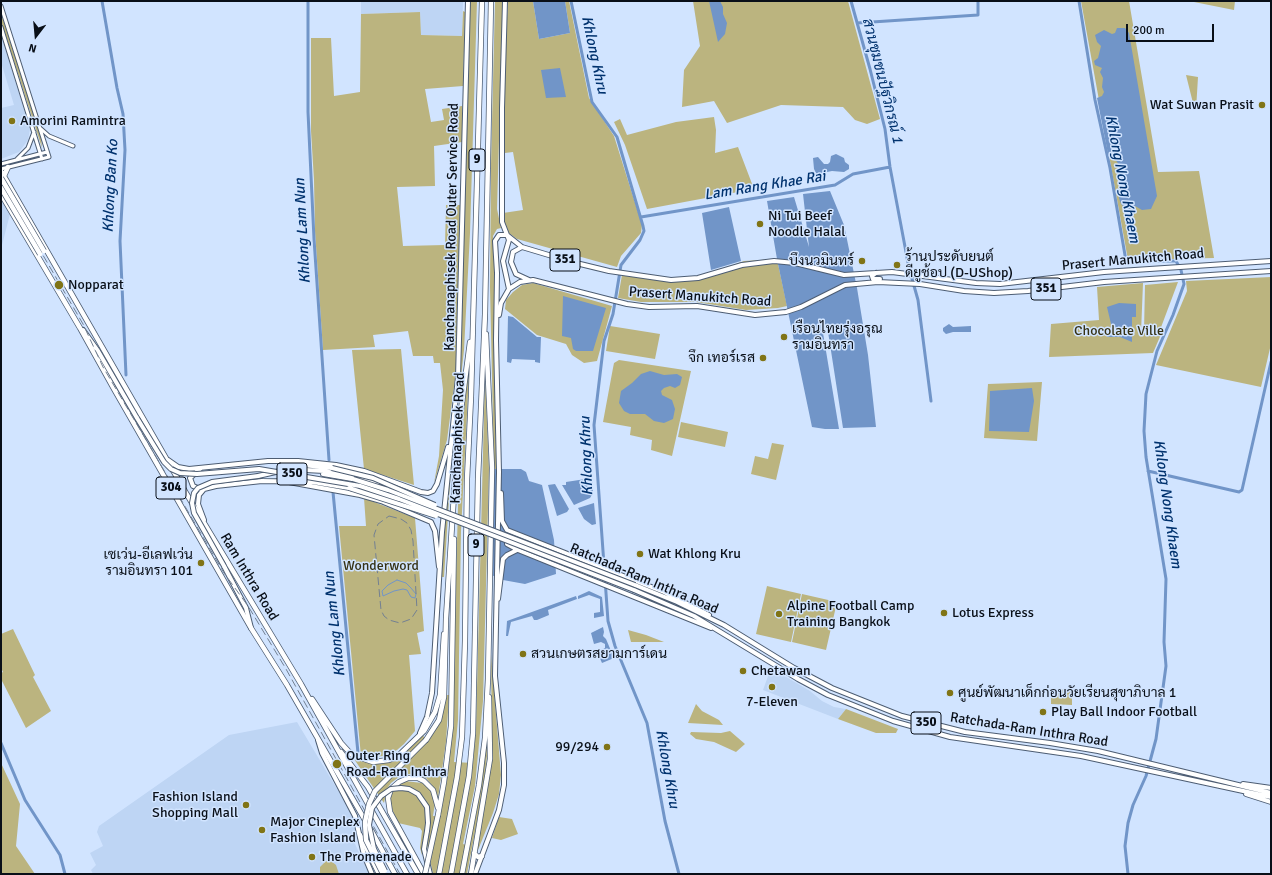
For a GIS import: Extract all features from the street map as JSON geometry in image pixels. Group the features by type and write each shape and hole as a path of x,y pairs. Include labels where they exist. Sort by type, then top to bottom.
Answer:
{"highway":[{"name":"Kanchanaphisek Road","path":"439,874 457,777 462,737 465,641 466,479 471,397 482,1"},
{"name":"Kanchanaphisek Road","path":"451,874 469,776 473,733 478,478 485,314 490,1"},
{"path":"3,177 8,167"},
{"name":"Ram Inthra Road","path":"1,170 3,177 42,252 63,298"},
{"name":"Ram Inthra Road","path":"3,177 17,198 205,525 300,684 406,874"},
{"name":"Ram Inthra Road","path":"1,188 42,252 71,293"},
{"name":"Ram Inthra Road","path":"1,194 63,298 251,628 317,738 395,874"},
{"path":"7,204 17,198"},
{"path":"463,874 476,808 484,749 495,583 488,358 485,314"},
{"path":"385,873 366,840 365,822 369,804 376,792 426,740 435,728 443,705 446,618 458,433 472,318"},
{"path":"152,455 160,456 163,452"},
{"path":"170,486 180,480"},
{"path":"177,498 186,492"},
{"path":"424,874 444,782 451,726 454,586 453,508"},
{"path":"300,684 341,743 356,757 373,762 389,760 403,752 428,726 433,717 440,695 442,644 446,618"},
{"path":"471,874 490,759 491,730 488,679"},
{"path":"334,743 368,787 418,874"},
{"path":"424,874 390,812 387,804 389,793 394,786 403,780 418,778 427,783 433,790 438,813"},
{"path":"360,835 379,874"},
{"path":"474,853 478,857 482,856"}],"main road":[{"name":"Kanchanaphisek Road Outer Service Road","path":"417,738 425,723 431,700 451,436 459,359 468,1"},
{"path":"505,1 502,108 502,222 507,235 508,243 503,261 509,289"},
{"path":"475,874 499,810 504,785 503,756 496,697 495,583 499,463 496,239 501,234 507,235"},
{"name":"Prasert Manukitch Road","path":"507,235 522,247 609,271 671,280 684,280 707,276 742,265 776,261 795,263 844,275 876,273 912,274 976,283 1000,284 1104,272 1271,261"},
{"path":"522,247 516,249 512,255 512,267 518,276 529,280"},
{"name":"Prasert Manukitch Road","path":"529,280 605,300 627,304 662,307 697,306 755,315 786,312 801,307 845,285 878,282 914,283 964,291 994,293 1176,276 1271,271"},
{"path":"1104,272 1106,282"},
{"path":"876,273 872,276 873,279 914,283"},
{"path":"497,322 506,293 509,289 520,282 529,280"},
{"path":"496,290 501,294 506,293"},
{"name":"Ratchada-Ram Inthra Road","path":"80,328 98,350 164,462 171,469 180,473 197,474 259,469 330,480 376,491 677,602 724,625 810,677 861,701 902,716 965,732 1062,744 1153,763 1271,793"},
{"path":"268,461 298,460 336,465 364,471 421,492 431,492 436,488 451,436"},
{"name":"Ratchada-Ram Inthra Road","path":"167,460 181,468 201,468 268,461 332,468 378,480 459,517"},
{"path":"201,468 194,473 190,482 196,488 204,490"},
{"path":"287,469 332,472 379,483 405,486"},
{"name":"Ratchada-Ram Inthra Road","path":"251,628 246,608 194,513 192,504 194,494 198,488 212,482 258,476 287,469 352,479 388,490 459,517 635,587 681,609 813,687 860,709 893,721 933,733 970,741 1067,754 1271,797"},
{"path":"499,472 502,519 505,528 678,598 724,625"},
{"name":"Ratchada-Ram Inthra Road","path":"204,490 216,486 262,481 313,482 349,488 469,526"},
{"path":"289,482 360,495 431,522 434,526 440,576"},
{"path":"204,490 199,495 198,504 205,525"},
{"path":"417,516 426,510 428,504 421,492"},
{"path":"497,524 498,517 502,519"},
{"path":"517,534 510,535 506,542 508,546 722,633"},
{"path":"495,583 502,563 507,555 518,550"},
{"path":"571,571 577,569 579,566 573,555"},
{"path":"496,560 499,564 502,563"},
{"path":"317,738 322,753 353,810 364,855 372,874"},
{"name":"Ratchada-Ram Inthra Road","path":"1229,782 1271,788"},
{"path":"385,873 374,849 369,825 372,808 381,796 396,788 409,789 418,794 426,807 428,817 424,849 430,874"},
{"name":"Ratchada-Ram Inthra Road","path":"1235,790 1271,802"}],"street":[{"path":"1,6 49,158 8,167 1,170"},
{"path":"1,27 42,159"},
{"path":"40,128 49,136 73,146"},
{"path":"18,159 28,148 34,132"},
{"path":"1,164 47,152"}],"shaded area":[{"path":"361,1 463,1 462,36 421,35 420,12 361,14"},
{"path":"1,35 30,129 28,140 19,152 1,159 1,108 14,105 1,62"},
{"path":"1,198 10,214 1,249"},
{"path":"771,668 810,691 822,701 834,707 846,709 838,719 763,690"},
{"path":"297,722 352,814 355,824 355,844 369,874 93,874 91,870 96,865 90,853 103,846 97,832 99,826 229,735"}],"green space":[{"path":"470,1 477,1 470,233 464,350 451,469 444,577 441,577 444,525 460,367"},
{"path":"495,1 503,1 497,209 501,228 497,229 493,236 495,273 494,340 496,456 496,469 494,469 490,287"},
{"path":"508,1 533,1 539,39 570,33 565,1 569,1 589,98 614,136 642,225 641,233 621,256 617,267 517,239 509,233 504,223 503,213 523,210 513,152 505,153 505,52"},
{"path":"693,1 848,1 880,119 867,124 855,120 843,107 781,105 727,123 714,101 682,107 684,70 700,46"},
{"path":"1081,1 1129,1 1158,172 1199,171 1214,258 1128,260"},
{"path":"1189,1 1235,1 1234,10"},
{"path":"463,11 465,12 463,86 425,89 431,122 444,120 442,109 462,106 462,142 434,146 435,186 397,187 403,246 445,245 446,205 460,205 456,372 447,440 434,483 439,456 443,390 440,363 434,363 433,356 413,356 408,331 373,335 375,347 323,350 315,231 311,131 311,38 331,38 334,96 360,92 361,14 420,12 421,35 462,36"},
{"path":"1,13 41,136 42,148 1,21"},
{"path":"1186,75 1198,77 1196,110 1193,103"},
{"path":"714,117 716,130 715,153 738,147 754,189 647,209 625,145 614,122 620,119 627,135 676,122"},
{"path":"777,259 787,306 746,310 696,302 641,302 618,298 622,275 662,280 694,279 744,261"},
{"path":"1271,277 1271,344 1261,387 1156,365 1187,291 1186,281"},
{"path":"1178,282 1160,330 1144,331 1145,285"},
{"path":"533,283 612,306 597,361 584,363 572,355 566,344 537,335 505,309 506,300 513,292 522,285"},
{"name":"Chocolate Ville","path":"1143,283 1141,333 1162,332 1153,353 1049,357 1051,324 1099,320 1097,287"},
{"path":"610,326 660,334 655,359 606,351"},
{"path":"401,349 414,485 364,469 352,350"},
{"path":"619,360 691,371 672,456 651,450 652,440 630,435 631,427 603,422 614,363"},
{"path":"467,375 469,375 461,531 458,720 454,762 473,763 476,727 485,375 489,469 483,701 475,786 463,844 469,846 481,780 487,716 489,739 483,790 467,874 433,874 427,845 430,829 425,828 422,855 420,848 422,831 420,828 398,823 390,804 390,794 396,786 405,781 422,783 428,787 435,803 433,816 440,816 452,718 459,472"},
{"path":"1042,382 1037,441 984,438 988,384"},
{"path":"681,422 728,432 725,447 678,437"},
{"path":"772,443 784,445 776,480 751,474 755,456 768,459"},
{"name":"Wonderword","path":"364,498 415,518 424,631 417,633 421,654 409,655 415,731 397,750 384,756 368,757 361,756 339,526 366,526"},
{"name":"Alpine Football Camp Training Bangkok","path":"767,586 801,594 791,642 756,634"},
{"path":"802,594 837,602 826,650 792,642"},
{"path":"13,629 35,675 33,677 51,711 26,728 1,679 1,673 3,672 1,668 1,634"},
{"path":"628,630 646,635 664,642 631,642"},
{"path":"491,654 501,775 499,794 478,850 492,755"},
{"path":"1051,689 1072,690 1072,705 1051,704"},
{"path":"446,695 449,695 446,742 438,798 435,789 426,778 409,774 399,777 391,783 387,789 384,803 354,759 374,764 389,762 423,735 426,741 436,729"},
{"path":"696,704 702,711 719,720 723,725 688,723"},
{"path":"846,709 898,729 896,733 876,733 838,719"},
{"path":"730,731 745,744 736,752 714,742 696,739 690,734 691,732 721,733"},
{"path":"1,763 20,804 16,846 35,874 1,874"},
{"path":"499,817 512,819 518,834 501,840 492,838"},
{"path":"326,861 331,861 336,865 339,874 320,874 320,867"}],"water":[{"path":"533,1 565,1 570,33 539,39"},
{"path":"709,1 720,1 727,23 725,34 718,42"},
{"path":"1117,28 1125,28 1129,33 1157,196 1151,209 1142,210 1135,206 1127,210 1121,204 1119,198 1121,189 1119,176 1121,173 1121,168 1115,159 1111,159 1108,154 1097,98 1102,96 1104,92 1102,87 1103,78 1100,72 1102,68 1095,65 1094,61 1098,58 1101,46 1097,42 1095,35 1104,30 1112,34 1115,33"},
{"path":"560,68 566,97 546,98 541,70"},
{"path":"836,154 844,158 845,162 849,165 849,169 844,172 832,171 822,173 820,181 814,169 813,158 818,157 824,164 828,164 831,156"},
{"path":"830,191 844,225 857,288 868,355 876,427 843,428 827,326 825,325 822,327 839,429 812,427 777,259 767,201 794,197 809,247 803,194"},
{"path":"729,207 741,261 711,270 702,213"},
{"path":"563,296 606,308 593,351 576,351 573,349 571,338 562,336"},
{"path":"1119,303 1136,304 1136,317 1132,317 1132,342 1120,337 1107,337 1107,333 1116,330 1111,324 1107,307"},
{"path":"508,316 513,317 537,337 541,337 540,363 535,362 535,360 512,359 511,363 507,362"},
{"path":"949,324 953,327 971,326 971,332 953,332 946,334 943,331 943,328"},
{"path":"650,371 664,375 677,374 682,377 680,385 675,388 670,386 661,391 662,395 672,400 675,409 673,419 664,423 654,421 645,414 630,414 624,411 619,403 621,391 641,374"},
{"path":"1032,388 1034,401 1029,432 989,431 990,391"},
{"path":"489,469 521,469 526,472 529,481 542,485 554,540 556,574 525,584 503,580 489,574"},
{"path":"592,478 593,493 590,498 574,505 562,485 566,485 566,482"},
{"path":"555,484 569,509 567,512 557,516 548,485"},
{"path":"594,503 596,524 592,525 584,519 578,508"},
{"path":"589,591 602,597 604,616 594,618 594,613 600,612 600,599 589,595 578,599 578,596"},
{"path":"576,596 577,599 548,610 549,615 537,620 534,620 532,616 511,622 508,636 506,636 507,621"},
{"path":"603,627 603,636 606,639 614,658 602,663 597,652 605,648 605,644 601,642 594,644 591,633"}],"waterway":[{"name":"Khlong Ban Ko","path":"102,1 123,114 125,150 120,241 126,375"},
{"name":"Khlong Lam Nun","path":"308,1 308,112 314,239 329,460"},
{"name":"Khlong Khru","path":"571,1 592,102 617,137 644,231 640,240 621,265 613,314 604,341 594,425 608,621 615,646 647,723 665,821 679,874"},
{"name":"สวนชุมชนปัฐวิกรณ์ 1","path":"851,1 885,129 890,167 909,268 918,300 931,401"},
{"name":"สวนชุมชนปัฐวิกรณ์ 1","path":"857,23 978,15 978,1"},
{"name":"Khlong Nong Khaem","path":"1079,1 1095,100 1110,168 1126,261 1176,261 1181,270 1184,284 1173,315 1157,351 1146,394 1144,431 1146,457 1166,579 1164,642 1166,666 1156,739 1146,776 1133,805 1128,823 1125,846 1128,874"},
{"name":"Lam Rang Khae Rai","path":"641,217 835,185 853,174 890,167"},
{"path":"1148,471 1239,492 1242,490 1271,362"},
{"name":"Khlong Lam Nun","path":"333,492 358,753"},
{"path":"397,580 406,583 416,594 415,598 411,597 407,590 403,589 383,596 382,591 388,585 397,580"},
{"path":"1,743 25,800 60,855 65,874"}],"railway":[{"path":"1,183 83,324 103,367 224,573 248,606 286,669 400,874"},
{"path":"389,516 401,519 407,523 411,530 413,541 417,610 411,619 400,623 389,620 384,616 381,610 374,535 378,524 389,516"}],"place":[{"name":"Wat Suwan Prasit","path":"1262,105"},
{"name":"Amorini Ramintra","path":"12,121"},
{"name":"Ni Tui Beef Noodle Halal","path":"760,224"},
{"name":"บึงนวมินทร์","path":"862,261"},
{"name":"ร้านประดับยนต์ ดียูช้อป (D-UShop)","path":"897,265"},
{"name":"Nopparat","path":"59,285"},
{"name":"เรือนไทยรุ่งอรุณ รามอินทรา","path":"784,337"},
{"name":"จึก เทอร์เรส","path":"763,358"},
{"name":"Wat Khlong Kru","path":"640,554"},
{"name":"เซเว่น-อีเลฟเว่น รามอินทรา 101","path":"201,563"},
{"name":"Lotus Express","path":"944,613"},
{"name":"Alpine Football Camp Training Bangkok","path":"779,614"},
{"name":"สวนเกษตรสยามการ์เดน","path":"523,654"},
{"name":"Chetawan","path":"743,671"},
{"name":"7-Eleven","path":"772,687"},
{"name":"ศูนย์พัฒนาเด็กก่อนวัยเรียนสุขาภิบาล 1","path":"950,693"},
{"name":"Play Ball Indoor Football","path":"1043,712"},
{"name":"99/294","path":"607,747"},
{"name":"Outer Ring Road-Ram Inthra","path":"337,764"},
{"name":"Fashion Island Shopping Mall","path":"246,805"},
{"name":"Major Cineplex Fashion Island","path":"262,830"},
{"name":"The Promenade","path":"312,857"}]}
